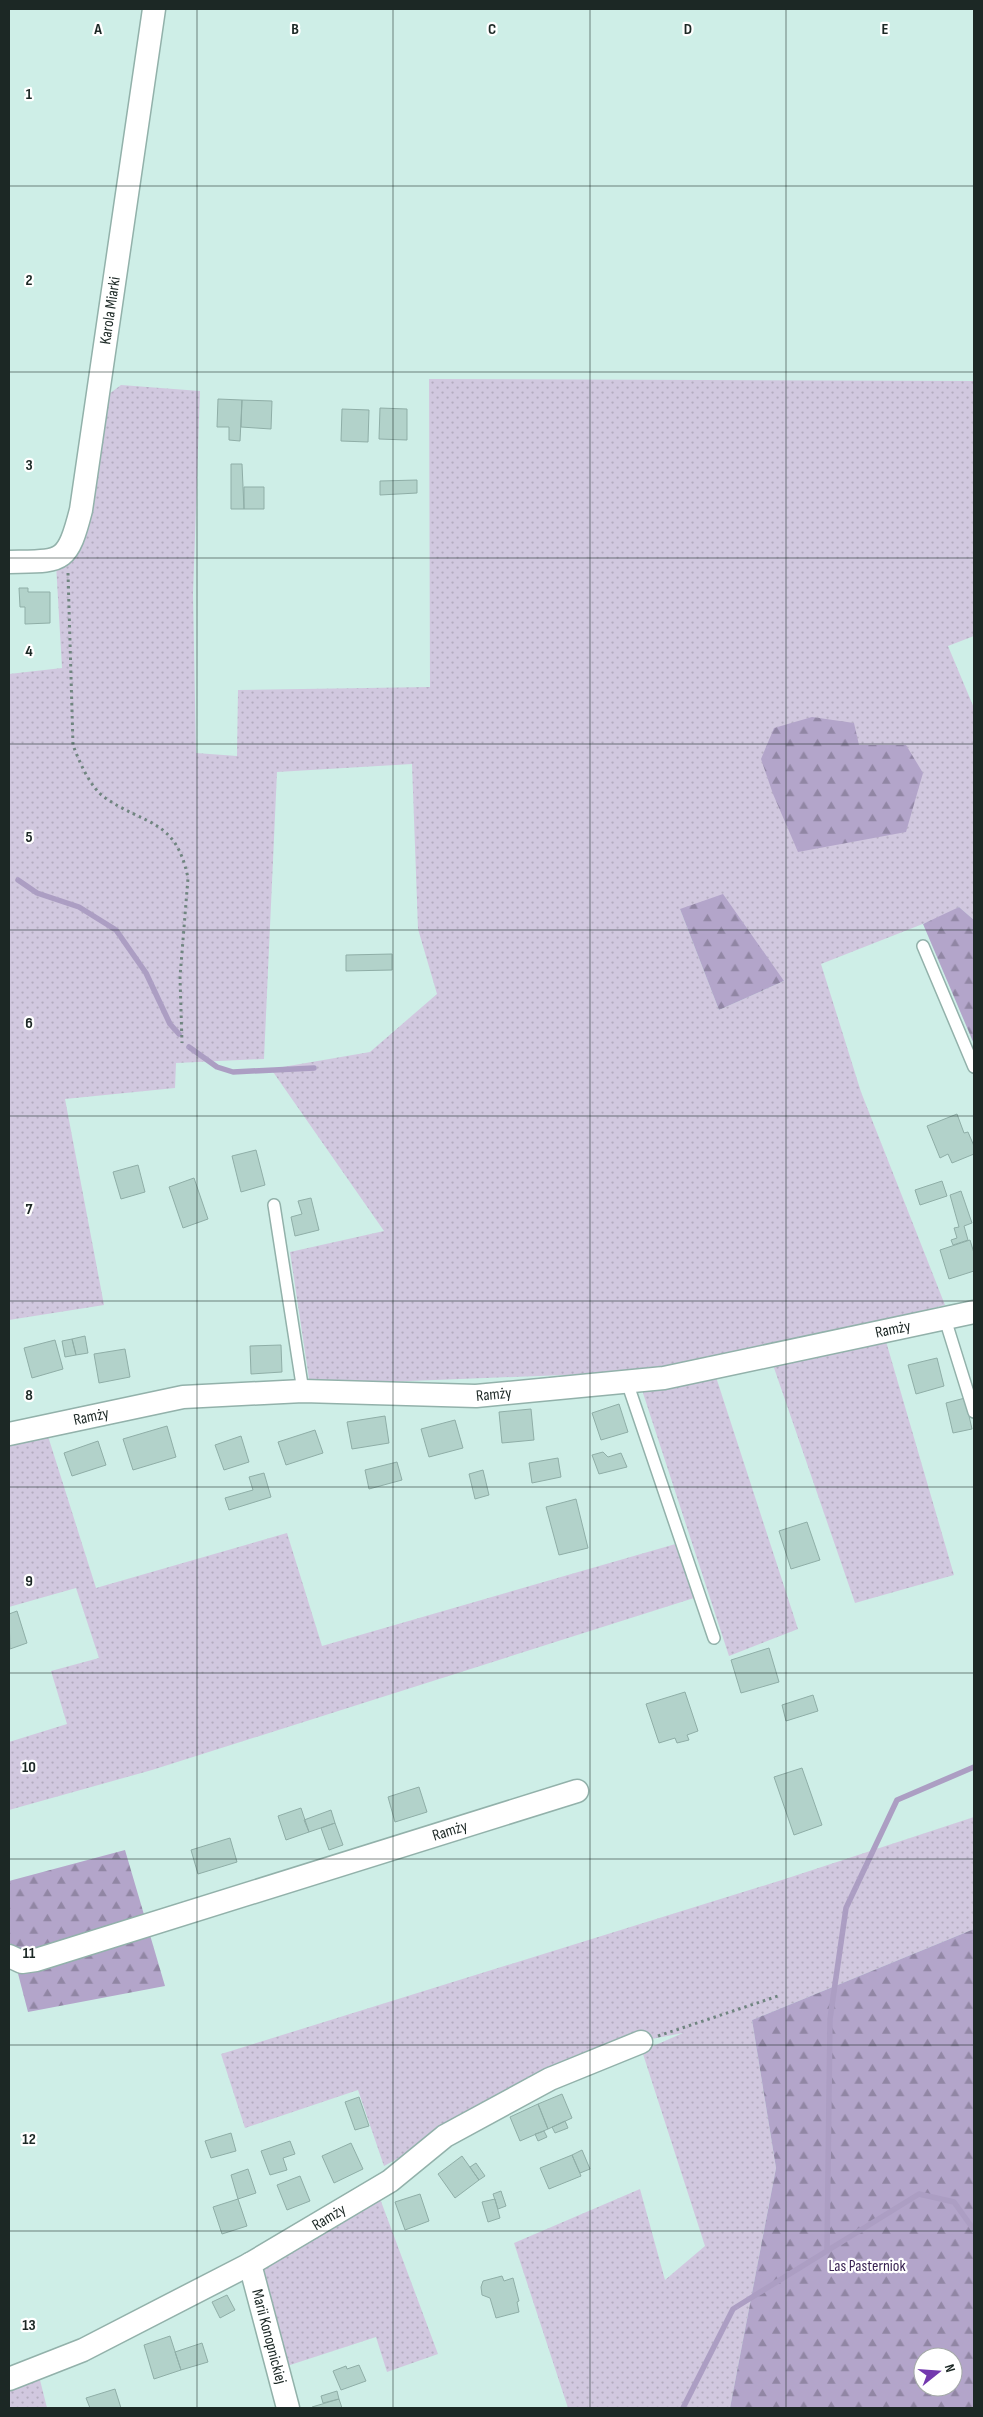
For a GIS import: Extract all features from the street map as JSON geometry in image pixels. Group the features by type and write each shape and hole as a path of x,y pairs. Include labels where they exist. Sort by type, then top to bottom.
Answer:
{"street":[{"name":"Karola Miarki","path":"68,551 81,510 154,9"},
{"path":"9,562 57,558 68,551"},
{"name":"Ramży","path":"9,1434 183,1397 303,1391 476,1396 664,1378 974,1312"},
{"name":"Ramży","path":"9,1956 22,1962 36,1960 577,1791"},
{"name":"Ramży","path":"9,2379 83,2350 250,2264 390,2181 445,2136 550,2079 641,2042"},
{"name":"Marii Konopnickiej","path":"250,2264 288,2408"}],"lane":[{"path":"923,946 974,1067"},
{"path":"274,1205 303,1391"},
{"path":"945,1319 974,1412"},
{"path":"627,1382 714,1638"}],"path":[{"path":"68,551 73,745 83,769 103,796 161,827 178,846 188,878 180,977 182,1043"},
{"path":"641,2042 778,1996"}],"shaded area":[{"path":"429,379 974,381 974,636 948,646 974,708 974,920 959,907 943,916 821,964 861,1092 945,1305 778,1347 664,1371 310,1385 290,1252 384,1231 271,1069 370,1052 437,994 418,929 412,764 277,772 264,1059 176,1063 175,1088 65,1099 104,1305 9,1320 9,674 62,668 56,564 105,397 121,385 200,391 193,594 196,753 237,756 238,690 430,687","holes":["680,909 784,981 719,1010"]},
{"path":"885,1338 954,1575 855,1603 772,1362"},
{"path":"716,1377 798,1629 729,1656 641,1387"},
{"path":"47,1433 96,1588 287,1533 322,1646 679,1543 694,1598 152,1770 9,1810 9,1742 67,1724 51,1671 99,1658 76,1588 9,1607 9,1441"},
{"path":"974,1817 974,1929 752,2020 776,2168 730,2408 568,2408 514,2243 640,2189 665,2280 705,2246 642,2051 683,2033 604,2048 384,2166 358,2090 245,2128 221,2054 785,1879"},
{"path":"379,2196 438,2354 387,2372 376,2337 287,2366 262,2269"},
{"path":"40,2380 47,2408 9,2408 9,2390"}],"green space":[{"path":"812,717 854,723 859,745 906,745 923,773 906,832 798,852 773,794 761,759 774,728"},
{"path":"723,894 784,981 719,1010 680,909"},
{"path":"959,907 974,920 974,1044 923,924"},
{"path":"125,1850 165,1986 28,2012 9,1939 9,1881"},
{"name":"Las Pasterniok","path":"974,1929 974,2408 730,2408 776,2168 752,2020"}],"building":[{"path":"218,399 242,400 240,441 229,440 229,427 217,427"},
{"path":"242,400 272,401 271,429 241,427"},
{"path":"380,408 407,409 407,440 379,439"},
{"path":"342,409 369,410 368,442 341,441"},
{"path":"231,464 242,464 244,509 231,509"},
{"path":"417,480 417,493 380,495 380,481"},
{"path":"244,487 264,487 264,509 244,509"},
{"path":"19,588 28,588 28,592 50,592 50,623 25,624 25,607 20,607"},
{"path":"392,954 392,970 346,971 346,955"},
{"path":"957,1114 964,1133 968,1132 974,1146 974,1154 952,1163 948,1154 940,1158 927,1126"},
{"path":"256,1150 265,1185 241,1192 232,1156"},
{"path":"138,1165 145,1192 121,1199 113,1172"},
{"path":"194,1178 208,1219 183,1228 169,1187"},
{"path":"942,1181 947,1196 920,1205 915,1190"},
{"path":"961,1191 972,1223 964,1226 968,1240 953,1245 951,1240 957,1238 954,1228 959,1227 950,1195"},
{"path":"311,1198 319,1230 295,1236 291,1217 302,1214 298,1201"},
{"path":"970,1240 974,1253 974,1271 949,1279 940,1250"},
{"path":"85,1336 88,1353 76,1355 72,1339"},
{"path":"72,1339 76,1355 65,1357 62,1341"},
{"path":"55,1340 63,1369 32,1378 24,1348"},
{"path":"281,1345 282,1372 251,1374 250,1346"},
{"path":"125,1349 130,1377 99,1383 94,1354"},
{"path":"937,1358 944,1386 916,1394 908,1365"},
{"path":"965,1398 972,1429 953,1433 946,1403"},
{"path":"619,1404 628,1432 601,1440 592,1413"},
{"path":"531,1409 534,1440 502,1443 499,1412"},
{"path":"385,1416 389,1443 352,1449 347,1422"},
{"path":"455,1420 463,1448 429,1457 421,1429"},
{"path":"167,1426 176,1457 133,1470 123,1439"},
{"path":"315,1430 323,1453 286,1465 278,1442"},
{"path":"241,1436 249,1462 224,1470 215,1445"},
{"path":"98,1441 106,1465 72,1476 64,1453"},
{"path":"603,1452 608,1457 621,1453 627,1467 599,1474 592,1455"},
{"path":"558,1458 561,1477 532,1483 529,1463"},
{"path":"397,1462 402,1480 369,1489 365,1470"},
{"path":"483,1470 489,1495 475,1499 469,1474"},
{"path":"264,1473 271,1497 229,1510 225,1498 253,1490 249,1477"},
{"path":"576,1499 588,1548 559,1555 546,1507"},
{"path":"807,1522 820,1560 791,1569 779,1531"},
{"path":"17,1611 27,1643 10,1649 9,1614"},
{"path":"769,1648 779,1682 741,1693 731,1660"},
{"path":"685,1692 698,1731 687,1735 689,1740 677,1743 675,1738 659,1743 646,1704"},
{"path":"813,1695 818,1711 786,1721 782,1705"},
{"path":"802,1768 822,1825 794,1835 774,1777"},
{"path":"419,1787 427,1812 395,1822 388,1797"},
{"path":"301,1808 309,1832 286,1840 278,1816"},
{"path":"331,1810 335,1823 309,1832 304,1820"},
{"path":"335,1823 343,1845 329,1850 321,1828"},
{"path":"230,1838 237,1862 198,1874 191,1850"},
{"path":"562,2094 572,2118 548,2129 538,2104"},
{"path":"359,2097 369,2126 355,2130 345,2102"},
{"path":"538,2104 548,2129 520,2141 510,2117"},
{"path":"565,2121 568,2128 555,2133 552,2127"},
{"path":"544,2131 547,2137 538,2141 535,2134"},
{"path":"231,2133 236,2151 211,2158 205,2141"},
{"path":"290,2141 295,2154 283,2158 287,2170 270,2175 261,2151"},
{"path":"351,2143 363,2169 334,2183 322,2156"},
{"path":"582,2150 590,2169 580,2173 572,2155"},
{"path":"572,2155 581,2176 549,2189 540,2168"},
{"path":"462,2156 479,2180 455,2198 438,2174"},
{"path":"476,2163 485,2176 479,2180 470,2167"},
{"path":"248,2169 256,2193 238,2199 231,2175"},
{"path":"300,2176 310,2201 287,2210 277,2185"},
{"path":"501,2191 506,2206 498,2209 493,2194"},
{"path":"420,2194 429,2221 405,2230 395,2202"},
{"path":"238,2199 247,2226 222,2234 213,2207"},
{"path":"495,2199 500,2218 488,2222 482,2202"},
{"path":"502,2276 504,2281 513,2278 519,2301 517,2302 519,2312 496,2318 490,2298 482,2295 481,2287 483,2281"},
{"path":"227,2295 235,2310 220,2318 212,2302"},
{"path":"170,2336 181,2370 154,2379 144,2345"},
{"path":"202,2343 208,2362 181,2370 175,2352"},
{"path":"359,2365 366,2381 341,2390 333,2371 346,2366 347,2369"},
{"path":"115,2389 121,2408 90,2408 86,2398"},
{"path":"337,2391 339,2399 323,2403 321,2396"},
{"path":"339,2399 342,2408 312,2408 312,2407"}],"waterway":[{"path":"18,880 37,893 79,907 116,930 146,973 170,1024 179,1034"},
{"path":"189,1047 217,1067 233,1072 314,1068"},
{"path":"827,2251 830,2019 846,1908 897,1800 974,1767"},
{"path":"683,2408 733,2309 919,2194 954,2202 974,2230"}]}
